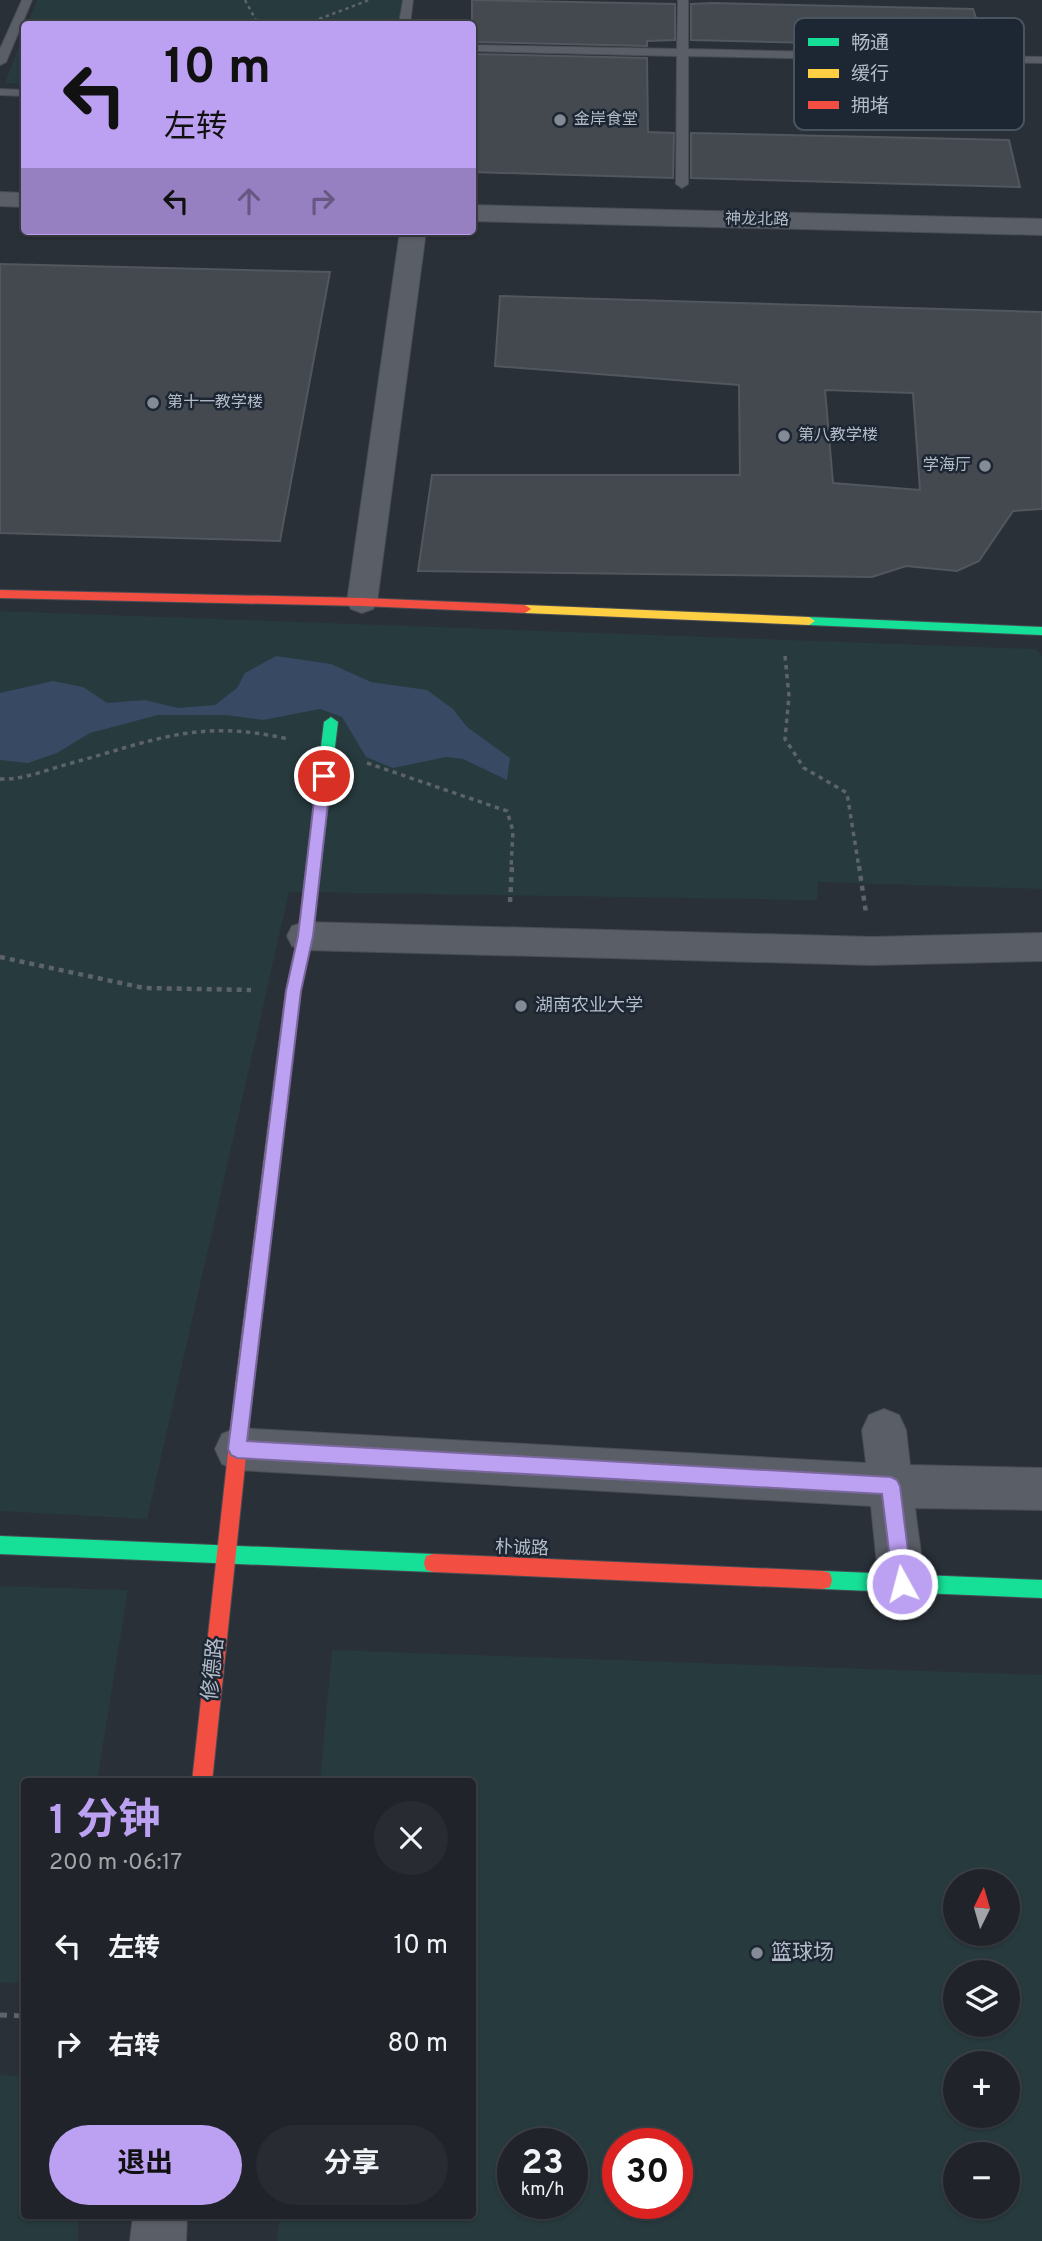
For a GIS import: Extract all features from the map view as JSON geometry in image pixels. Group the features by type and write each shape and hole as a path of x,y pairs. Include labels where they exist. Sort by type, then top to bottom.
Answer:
{"street":[{"path":"0,199 21,200"},
{"name":"神龙北路","path":"476,213 1042,227"},
{"path":"362,602 412,235"},
{"path":"0,594 362,602 1042,631"},
{"name":"修德路","path":"202,1778 237,1449 293,991 305,936 331,722"},
{"path":"305,936 872,951 1042,947"},
{"path":"884,1430 902,1584"},
{"path":"237,1449 891,1486 1042,1489"},
{"name":"朴诚路","path":"0,1545 1042,1589"},
{"path":"158,2241 160,2219"}],"lane":[{"path":"0,62 27,0"},
{"path":"405,21 408,0"},
{"path":"682,184 683,0"},
{"path":"476,48 794,54"},
{"path":"1024,60 1042,60"},
{"path":"0,92 21,93"}],"path":[{"path":"245,0 256,21"},
{"path":"314,21 369,0"},
{"path":"781,620 789,696 785,739 804,768 847,793 872,951"},
{"path":"0,779 82,761 149,739 198,729 256,729 327,750 507,811 513,831 508,942"},
{"path":"0,957 144,988 293,991"},
{"path":"0,2015 21,2016"}],"green space":[{"path":"37,0 402,0 399,21 29,21"},
{"path":"21,41 21,84 5,83"},
{"path":"0,611 1035,649 1042,656 1042,889 818,882 817,900 289,892 147,1519 0,1511"},
{"path":"0,1586 128,1590 97,1778 21,1778 21,1983 0,1982"},
{"name":"篮球场","path":"332,1650 1042,1675 1042,2241 277,2241 280,2219 476,2219 476,1778 320,1778"},
{"path":"0,2075 21,2076 21,2219 78,2219 78,2241 0,2241"}],"water":[{"path":"276,656 331,664 371,682 427,690 453,709 467,727 510,758 507,780 463,759 446,757 393,768 366,757 342,717 320,709 263,720 226,715 158,715 90,733 57,753 28,763 0,760 0,693 53,681 83,687 107,703 145,700 178,708 215,705 237,688 245,673"}],"building":[{"path":"472,0 675,4 675,40 647,41 647,46 476,42 476,21 472,21"},
{"path":"691,4 973,9 976,18 794,18 794,42 691,40"},
{"name":"金岸食堂","path":"476,54 647,58 648,132 674,133 673,178 476,172"},
{"path":"691,133 1009,140 1020,187 691,178"},
{"name":"第十一教学楼","path":"0,264 330,272 280,541 0,533"},
{"name":"第八教学楼","path":"500,296 1042,312 1042,509 1013,511 979,561 957,571 906,566 872,577 418,571 432,475 740,475 739,385 495,366","holes":["825,390 913,393 920,490 833,483"]}],"traffic: fast":[{"path":"809,621 1042,631"},
{"path":"277,1120 293,991 305,936 331,722"},
{"path":"0,1545 433,1563"},
{"path":"823,1580 1042,1589"}],"traffic: slow":[{"path":"525,609 809,621"},
{"path":"244,1389 277,1120"}],"traffic: jam":[{"path":"0,594 362,602 525,609"},
{"path":"202,1778 244,1389"},
{"path":"433,1563 823,1580"}],"place":[{"name":"金岸食堂","path":"560,120"},
{"name":"第十一教学楼","path":"153,403"},
{"name":"第八教学楼","path":"784,436"},
{"name":"学海厅","path":"985,466"},
{"name":"湖南农业大学","path":"521,1006"},
{"name":"篮球场","path":"757,1953"}],"route":[{"path":"324,776 305,936 293,991 237,1449 891,1486 902,1584"}]}
